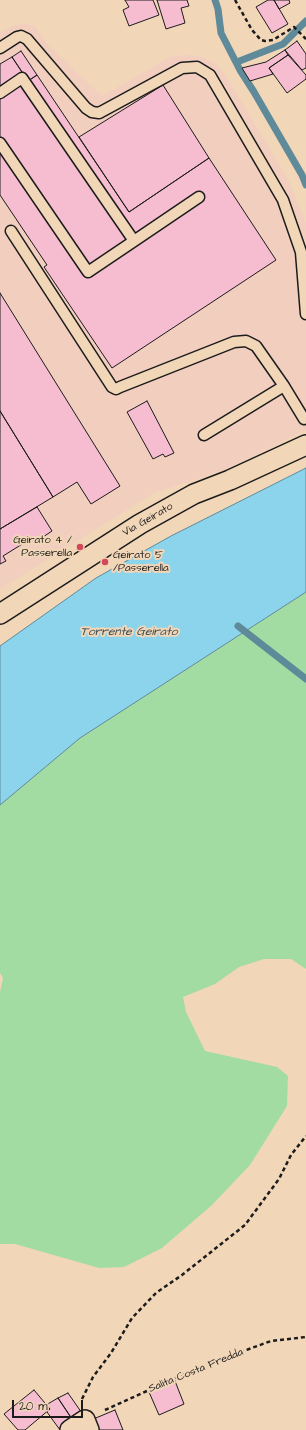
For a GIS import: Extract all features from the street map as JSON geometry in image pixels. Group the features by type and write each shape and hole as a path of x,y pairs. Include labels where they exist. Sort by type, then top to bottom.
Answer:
{"street":[{"name":"Via Geirato","path":"1,611 147,520 194,494 230,480 306,445"}],"lane":[{"path":"0,48 17,37 21,36 27,39 86,108 92,112 99,113 182,68 197,67 210,75 283,200 301,252 306,314"},
{"path":"0,93 22,78 134,241"},
{"path":"0,143 88,272 199,197"},
{"path":"11,231 112,387 116,389 234,342 246,341 256,346 284,386 305,421"},
{"path":"204,435 284,386"},
{"path":"305,421 306,407"}],"path":[{"path":"235,0 252,30 261,40 273,40 294,27 305,37"},
{"path":"80,1402 93,1377 132,1318 156,1293 182,1275 245,1226 279,1179 291,1155 306,1136"},
{"name":"Salita Costa Fredda","path":"81,1427 126,1400 202,1366 271,1341 306,1337"}],"shaded area":[{"path":"25,24 35,26 48,45 102,96 170,57 186,55 202,57 216,64 226,76 289,181 306,223 306,430 221,472 156,492 0,589 0,32 15,25"}],"green space":[{"path":"306,592 306,969 291,959 264,959 239,967 215,984 183,997 186,1012 205,1051 277,1067 288,1076 287,1106 250,1165 212,1205 162,1248 124,1267 99,1268 15,1244 0,1244 0,992 3,978 0,973 0,805 80,738"}],"water":[{"name":"Torrente Geirato","path":"306,468 306,592 80,738 0,805 0,646 96,578 171,536"}],"building":[{"path":"125,0 153,0 159,15 129,26 123,10 129,7"},
{"path":"157,0 187,0 189,6 181,8 185,23 166,29"},
{"path":"268,0 274,0 288,24 272,33 256,7"},
{"path":"274,0 289,0 290,3 279,9"},
{"path":"297,41 306,54 306,68 302,70 285,50"},
{"path":"285,50 288,55 269,68 273,74 250,81 242,68 266,62"},
{"path":"21,51 37,75 28,81 12,57"},
{"path":"288,55 306,75 306,79 287,93 269,68"},
{"path":"12,57 28,81 37,75 129,212 209,158 276,260 112,368 44,267 47,265 0,195 0,64"},
{"path":"163,85 209,158 129,212 79,137"},
{"path":"0,293 120,486 91,504 77,482 53,497 0,411"},
{"path":"147,401 174,453 165,457 163,454 153,459 127,412"},
{"path":"0,411 53,497 0,529"},
{"path":"37,507 52,531 34,543 32,538 3,556 6,561 0,564 0,529"},
{"path":"175,1381 184,1404 159,1415 149,1392"},
{"path":"34,1390 50,1409 25,1430 18,1430 4,1414"},
{"path":"68,1393 84,1416 74,1422 58,1398"},
{"path":"58,1398 74,1422 62,1430 60,1430 47,1412 50,1409 46,1405"},
{"path":"115,1410 123,1430 95,1430 91,1420"}],"waterway":[{"path":"215,0 218,9 221,33 240,70 302,175 306,185"},
{"path":"237,62 283,44 306,21"},
{"path":"238,626 306,679"}],"place":[{"name":"Geirato 4 / Passerella","path":"80,547"},
{"name":"Geirato 5 /Passerella","path":"105,562"}]}
